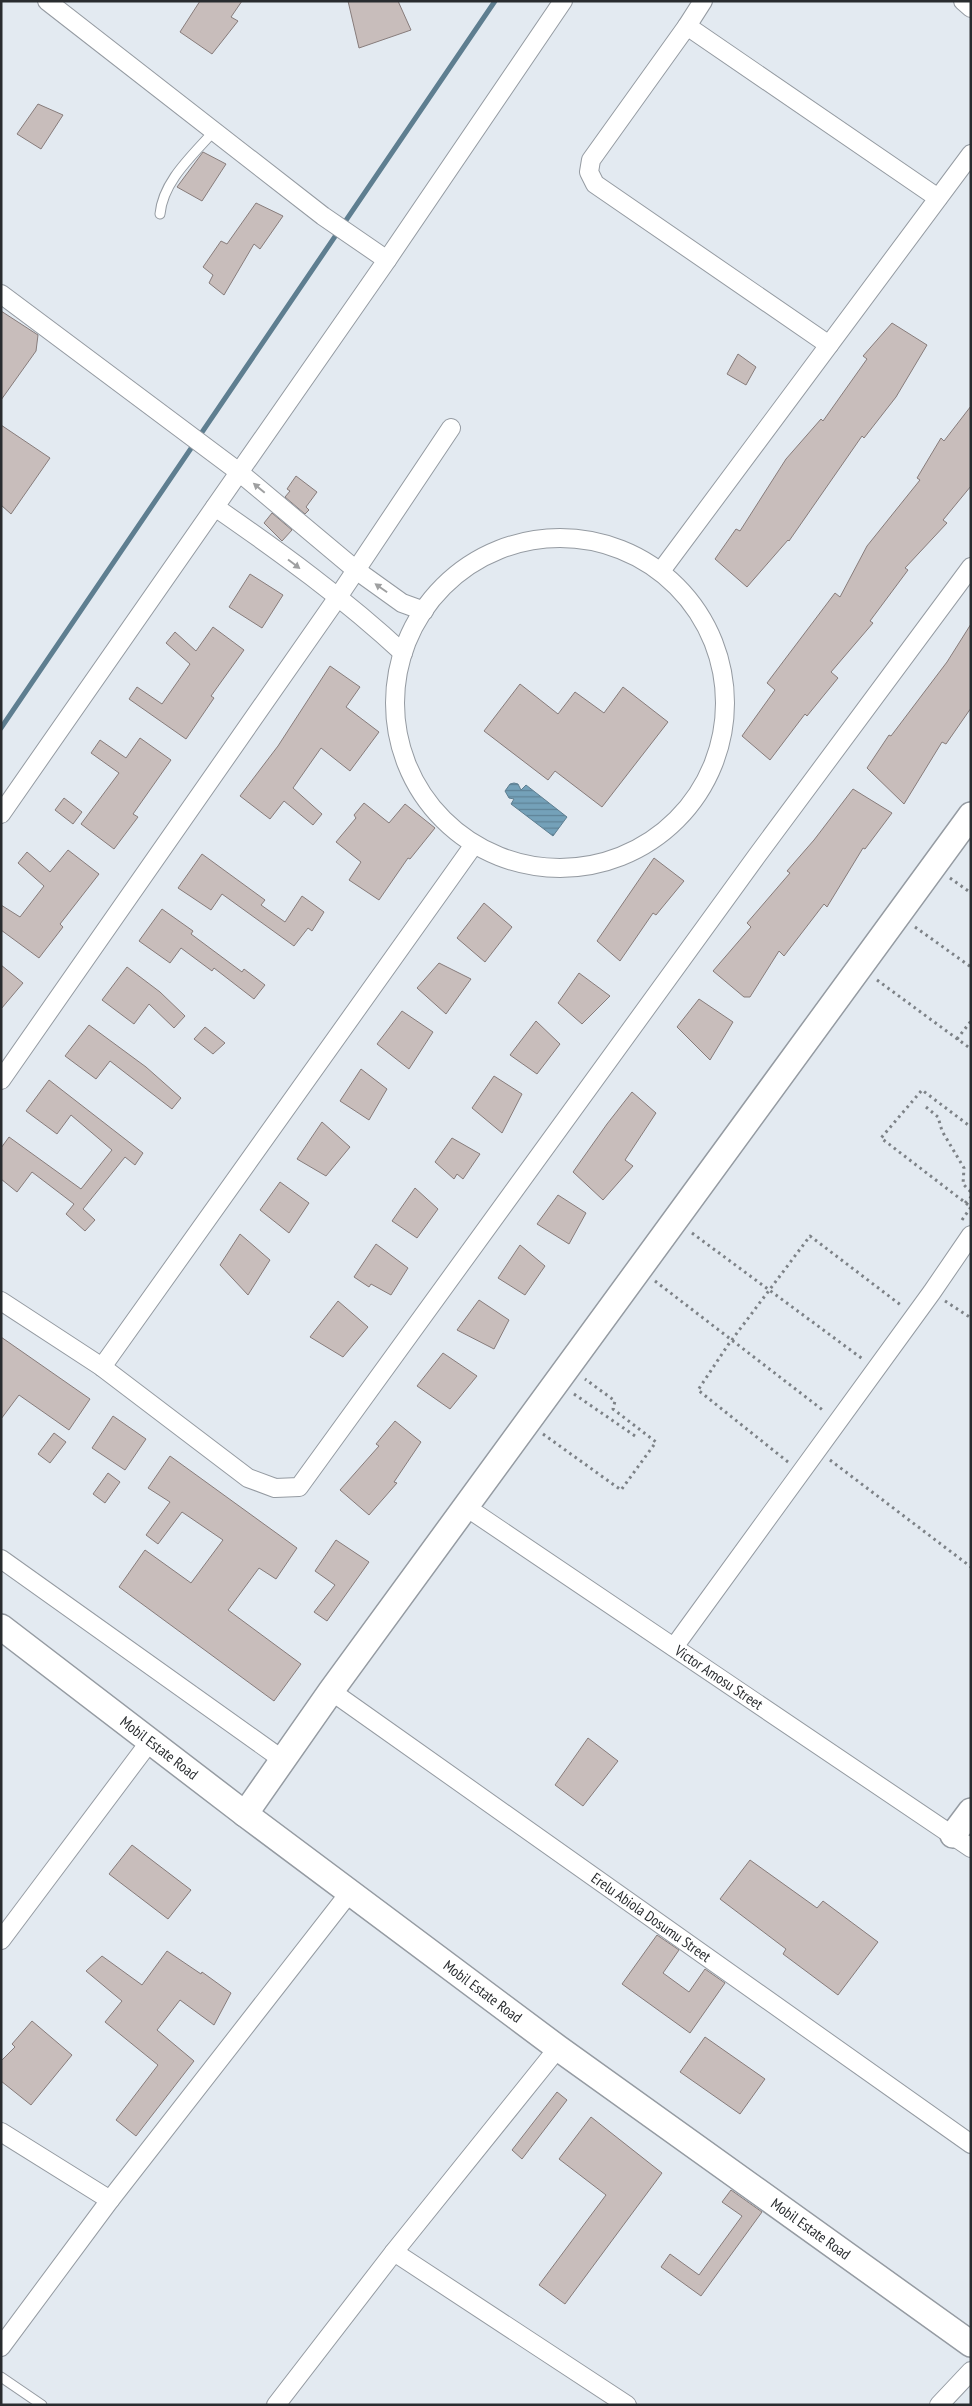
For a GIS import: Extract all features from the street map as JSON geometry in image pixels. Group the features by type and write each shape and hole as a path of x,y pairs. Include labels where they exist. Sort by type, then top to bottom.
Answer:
{"street":[{"path":"47,1 323,216 387,260"},
{"path":"1,814 387,260 563,1"},
{"path":"703,1 591,160 589,172 595,184 829,345"},
{"path":"963,1 971,8"},
{"path":"687,26 938,198"},
{"path":"662,571 971,154"},
{"path":"1,294 207,446 356,570 402,603 424,611"},
{"path":"1,1080 338,597 451,428"},
{"path":"215,507 338,597 402,653"},
{"path":"568,537 617,547 662,571 699,611 721,661 726,716 712,769 699,793 682,815 637,850 583,868 526,866 474,846 435,813 408,771 395,722 402,653 411,631 424,611 471,563 518,542 568,537"},
{"path":"1,1301 102,1367 248,1478 275,1488 299,1487 756,857 971,567"},
{"path":"245,1814 331,1691 971,815"},
{"path":"102,1367 474,846"},
{"path":"674,1647 932,1292 965,1229"},
{"name":"Victor Amosu Street","path":"466,1507 962,1841"},
{"path":"1,1559 283,1760"},
{"name":"Mobil Estate Road","path":"1,1627 151,1740 245,1814 558,2048 971,2344"},
{"name":"Erelu Abiola Dosumu Street","path":"331,1691 971,2144"},
{"path":"1,1940 151,1740"},
{"path":"962,1841 971,1810"},
{"path":"1,2347 110,2200 350,1892"},
{"path":"276,2405 394,2252 558,2048"},
{"path":"1,2132 110,2200"},
{"path":"394,2252 627,2405"},
{"path":"939,2405 971,2372"}],"lane":[{"path":"160,214 161,199 174,178 214,131"},
{"path":"1,2377 42,2405"}],"path":[{"path":"909,922 971,967"},
{"path":"870,974 971,1049"},
{"path":"957,1039 971,1021"},
{"path":"965,1229 971,1207 881,1138 922,1090 971,1127"},
{"path":"926,1106 938,1117 942,1132 964,1168 963,1184 971,1192"},
{"path":"965,1202 971,1197"},
{"path":"686,1229 865,1363 871,1354"},
{"path":"790,1464 698,1390 732,1339 771,1291 810,1236 903,1305 897,1314"},
{"path":"648,1276 827,1411 821,1420"},
{"path":"932,1292 971,1318"},
{"path":"538,1431 621,1490 656,1442 614,1409 615,1401 580,1376"},
{"path":"557,1382 638,1438"},
{"path":"817,1450 971,1567"},
{"path":"785,1471 795,1456"}],"water":[{"path":"510,784 518,784 521,790 526,785 567,817 553,836 511,804 514,799 509,798 505,791"}],"building":[{"path":"200,1 242,1 231,17 238,21 212,54 180,32"},
{"path":"348,1 398,1 411,30 359,48"},
{"path":"38,104 63,115 41,149 17,134"},
{"path":"203,152 226,164 202,201 177,187"},
{"path":"256,203 283,216 260,249 254,244 224,295 209,283 213,275 203,267 221,241 227,244"},
{"path":"1,311 38,335 36,351 1,400"},
{"path":"892,323 927,345 896,397 864,438 862,436 789,541 747,587 715,559 736,529 740,531 786,459 821,419 823,421 867,359 863,356"},
{"path":"738,354 756,367 746,385 727,374"},
{"path":"971,406 971,486 943,520 947,523 905,568 908,570 870,621 873,623 831,672 838,678 807,716 805,714 770,760 742,736 775,690 767,683 835,593 840,597 867,546 920,480 917,478 941,438 944,441"},
{"path":"1,425 50,458 11,514 1,505"},
{"path":"296,476 317,492 306,507 309,510 305,514 285,497 290,491 287,489"},
{"path":"272,513 292,530 282,541 264,523"},
{"path":"250,574 283,595 262,628 229,607"},
{"path":"971,624 971,708 946,744 942,742 904,804 867,768 889,735 891,736 947,662"},
{"path":"213,627 244,650 211,696 214,698 186,739 129,699 137,687 162,704 190,664 166,643 175,632 196,651"},
{"path":"330,666 360,687 346,707 379,732 350,771 321,748 293,788 322,814 313,825 284,801 270,819 240,796 278,746"},
{"path":"520,684 558,714 575,692 604,713 623,687 668,722 602,807 555,771 548,780 484,731"},
{"path":"140,738 171,760 133,814 138,817 114,849 81,824 119,773 91,753 100,740 126,758"},
{"path":"853,789 892,813 865,849 863,848 827,907 824,904 784,956 779,951 750,997 744,997 713,971 751,927 747,923 790,873 787,871 814,840"},
{"path":"64,798 82,812 73,824 55,810"},
{"path":"364,803 389,823 405,804 435,828 410,859 408,858 379,900 349,880 361,862 336,842 356,818 354,815"},
{"path":"68,850 99,874 60,924 63,927 39,958 1,930 1,905 20,917 44,886 18,863 27,852 50,872"},
{"path":"202,854 265,900 261,905 285,922 302,896 324,912 312,931 308,928 294,946 222,894 211,910 178,888"},
{"path":"654,858 684,881 656,915 653,913 620,961 597,941"},
{"path":"484,903 512,927 485,962 457,938"},
{"path":"162,909 193,931 191,934 242,972 244,969 265,985 254,999 214,968 212,971 181,948 170,963 139,941"},
{"path":"439,963 471,979 446,1014 417,988"},
{"path":"1,965 23,983 1,1009"},
{"path":"127,967 160,992 185,1016 174,1028 149,1004 134,1024 102,1000"},
{"path":"579,973 610,996 582,1024 558,1003"},
{"path":"699,999 733,1022 710,1060 677,1027"},
{"path":"402,1011 433,1032 409,1069 377,1044"},
{"path":"536,1021 560,1044 537,1074 510,1055"},
{"path":"89,1025 146,1067 181,1098 172,1109 110,1061 96,1079 65,1056"},
{"path":"205,1027 225,1043 213,1054 194,1039"},
{"path":"361,1069 387,1089 369,1120 340,1101"},
{"path":"494,1076 522,1094 502,1133 472,1108"},
{"path":"49,1080 143,1153 135,1165 125,1157 83,1209 95,1220 85,1231 66,1214 74,1204 32,1172 17,1192 1,1179 1,1148 9,1137 81,1189 112,1150 71,1115 57,1134 26,1111"},
{"path":"632,1092 656,1113 625,1160 633,1166 603,1200 573,1172"},
{"path":"322,1122 350,1147 326,1176 297,1159"},
{"path":"452,1138 480,1154 463,1179 457,1174 454,1179 435,1162"},
{"path":"280,1182 309,1203 289,1233 260,1210"},
{"path":"415,1188 438,1209 417,1238 392,1221"},
{"path":"558,1195 586,1213 569,1244 537,1224"},
{"path":"240,1234 270,1260 248,1295 220,1265"},
{"path":"376,1244 408,1268 391,1295 371,1284 369,1287 354,1277"},
{"path":"520,1245 545,1266 525,1295 498,1278"},
{"path":"479,1300 509,1320 494,1349 457,1330"},
{"path":"338,1301 368,1327 343,1357 310,1337"},
{"path":"1,1337 90,1399 69,1430 19,1395 1,1419"},
{"path":"443,1353 477,1376 450,1409 417,1386"},
{"path":"113,1416 146,1439 125,1470 92,1448"},
{"path":"395,1421 421,1442 394,1482 397,1483 369,1515 340,1490 379,1446 376,1444"},
{"path":"54,1433 66,1442 50,1463 38,1454"},
{"path":"170,1456 297,1548 276,1579 259,1568 228,1610 301,1664 274,1701 119,1587 145,1550 191,1583 223,1540 182,1512 158,1544 146,1535 170,1502 148,1488"},
{"path":"108,1473 120,1482 105,1503 93,1494"},
{"path":"336,1540 369,1562 327,1621 314,1612 335,1585 315,1571"},
{"path":"588,1738 618,1761 583,1806 555,1785"},
{"path":"132,1845 191,1890 168,1919 109,1874"},
{"path":"750,1860 817,1908 823,1901 878,1942 838,1995 783,1954 786,1949 720,1899"},
{"path":"657,1935 679,1950 663,1973 689,1992 705,1969 725,1983 690,2033 622,1984"},
{"path":"167,1951 201,1974 202,1972 231,1993 214,2025 180,2000 157,2030 194,2061 136,2136 116,2120 158,2065 105,2022 122,2001 86,1971 102,1956 142,1985"},
{"path":"32,2021 72,2055 31,2105 1,2081 1,2061 15,2047 12,2044"},
{"path":"705,2037 765,2079 740,2114 680,2072"},
{"path":"557,2092 567,2100 522,2159 512,2150"},
{"path":"591,2117 662,2173 565,2304 539,2285 606,2195 559,2159"},
{"path":"731,2190 762,2212 701,2296 661,2267 670,2254 699,2275 742,2216 722,2202"}],"waterway":[{"path":"1,728 495,1"}]}
